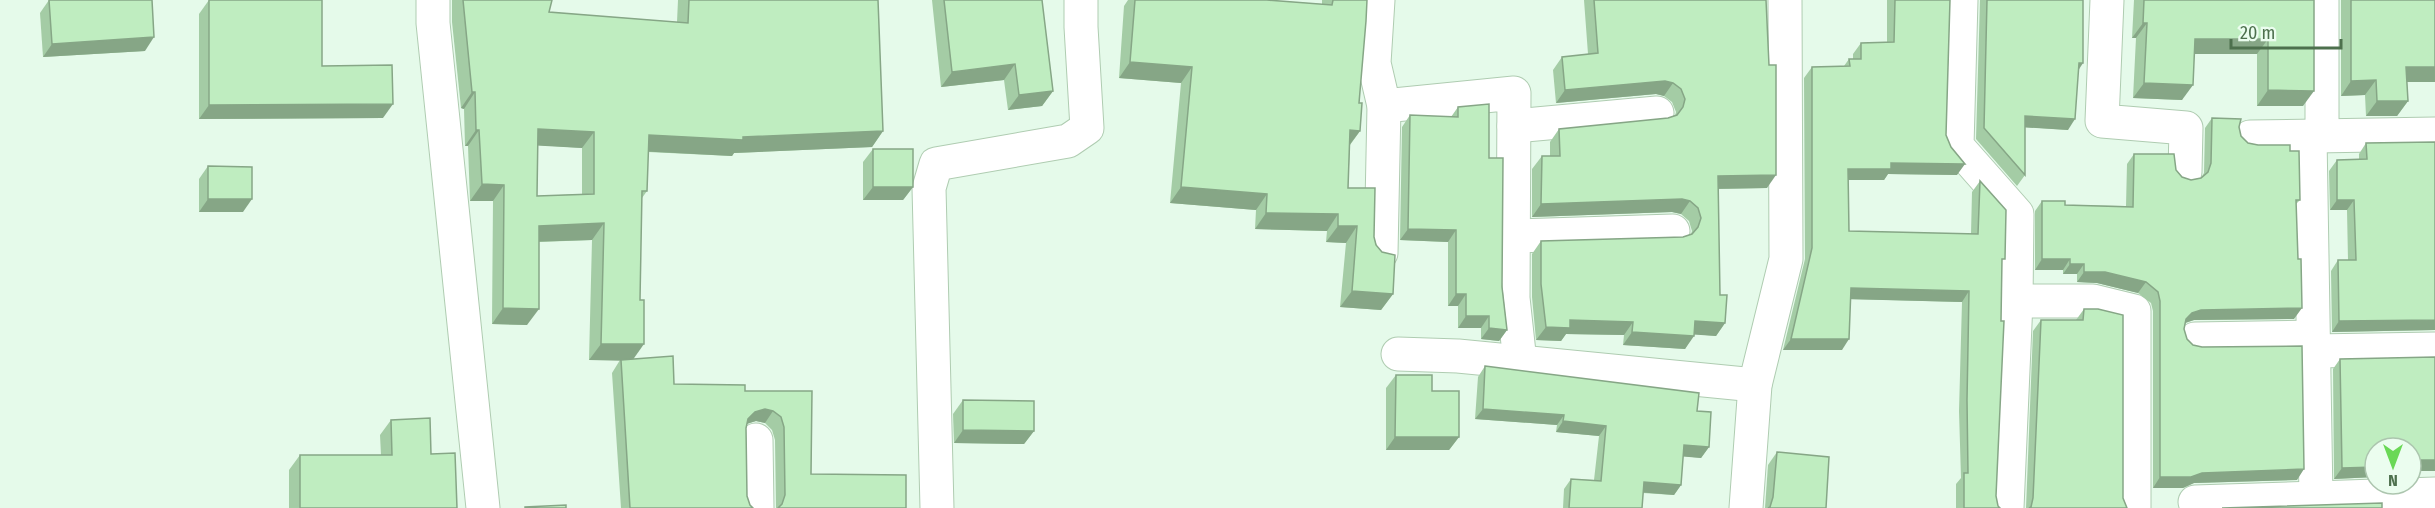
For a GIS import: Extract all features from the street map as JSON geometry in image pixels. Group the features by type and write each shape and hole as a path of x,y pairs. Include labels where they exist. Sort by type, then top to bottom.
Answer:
{"street":[{"path":"433,0 433,23 483,508"},
{"path":"937,508 929,188 936,164 1068,141 1087,128 1081,27 1082,0"},
{"path":"1378,0 1374,63 1384,106 1381,253"},
{"path":"1746,508 1755,385 1786,259 1785,0"},
{"path":"1961,0 1957,146 2017,214 2016,301 2007,508"},
{"path":"2107,0 2102,121 2186,128 2185,172"},
{"path":"2316,498 2314,344 2316,136 2322,0"},
{"path":"1384,106 1514,93 1513,298 1520,362"},
{"path":"1514,126 1657,113"},
{"path":"2250,137 2435,134"},
{"path":"1513,236 1673,231"},
{"path":"2016,301 2092,301 2134,311 2133,508"},
{"path":"2195,339 2435,349"},
{"path":"1398,354 1458,356 1755,385"},
{"path":"756,440 757,508"},
{"path":"2195,502 2435,494"}],"building":[{"path":"49,0 152,0 154,37 52,44"},
{"path":"209,0 322,0 322,66 392,65 393,104 209,105"},
{"path":"463,0 552,0 549,12 688,23 689,0 878,0 883,131 743,137 743,140 649,135 647,191 642,191 640,300 644,300 644,344 601,344 604,223 539,226 539,309 503,308 504,185 482,184 479,130 476,130 475,92 472,92","holes":["538,129 594,132 594,194 537,196"]},
{"path":"944,0 1042,0 1053,91 1019,95 1015,64 952,72"},
{"path":"1135,0 1267,0 1332,5 1333,0 1367,0 1359,103 1362,103 1360,131 1350,130 1348,188 1375,188 1374,237 1376,245 1382,252 1395,255 1393,294 1352,291 1357,226 1338,226 1338,214 1266,213 1267,194 1181,187 1192,67 1130,62"},
{"path":"1594,0 1766,0 1769,65 1776,65 1776,175 1718,176 1720,295 1727,295 1725,323 1695,321 1694,336 1632,332 1633,322 1570,320 1570,328 1546,327 1541,284 1541,241 1683,237 1692,234 1701,218 1698,208 1690,201 1682,199 1541,204 1542,156 1560,156 1559,129 1668,118 1677,115 1683,107 1685,99 1681,89 1665,81 1565,90 1562,57 1598,53"},
{"path":"1895,0 1950,0 1946,135 1951,147 1965,164 1891,163 1891,169 1848,169 1849,231 1978,234 1980,181 2006,210 2005,259 2002,259 2001,321 2004,321 1996,496 2000,508 1964,508 1964,473 1968,473 1969,291 1851,288 1849,339 1791,339 1812,248 1812,67 1850,66 1849,59 1861,59 1861,43 1894,42"},
{"path":"1987,0 2083,0 2083,63 2079,63 2075,119 2025,116 2025,175 1984,128"},
{"path":"2144,0 2314,0 2314,91 2268,90 2268,39 2195,39 2193,85 2144,83 2147,23 2143,23"},
{"path":"2351,0 2435,0 2435,67 2406,67 2408,101 2377,101 2376,80 2351,81"},
{"path":"1489,104 1489,158 1503,158 1502,287 1507,330 1489,328 1489,316 1466,316 1466,294 1456,294 1456,230 1408,229 1410,115 1458,117 1458,107"},
{"path":"2212,118 2241,119 2239,127 2241,136 2248,143 2290,145 2290,151 2299,151 2300,200 2296,200 2302,308 2201,310 2192,313 2186,319 2184,329 2187,339 2193,345 2202,347 2302,346 2304,469 2160,477 2160,301 2158,292 2146,282 2105,272 2084,272 2084,264 2070,264 2070,259 2042,259 2042,201 2065,201 2065,205 2133,207 2134,154 2174,154 2176,170 2182,177 2191,180 2201,178 2208,172 2211,163"},
{"path":"2435,142 2435,320 2339,321 2338,260 2356,260 2354,200 2337,200 2337,160 2367,159 2366,143"},
{"path":"873,149 913,149 913,187 873,187"},
{"path":"208,166 252,167 252,199 208,199"},
{"path":"2084,309 2098,309 2123,315 2123,498 2127,508 2029,508 2033,498 2041,320 2083,320"},
{"path":"673,356 674,384 745,385 745,391 812,391 811,474 906,475 906,508 778,508 785,495 784,427 781,417 765,409 755,412 748,419 746,428 747,496 753,508 630,508 621,360"},
{"path":"2435,357 2435,460 2423,460 2423,436 2363,436 2363,467 2342,468 2340,359"},
{"path":"1485,366 1699,393 1697,411 1711,412 1709,447 1684,445 1681,485 1644,482 1642,508 1569,508 1571,479 1601,481 1606,426 1563,421 1564,415 1483,409"},
{"path":"1396,375 1432,375 1432,391 1459,391 1459,437 1395,437"},
{"path":"963,400 1034,401 1034,431 963,430"},
{"path":"430,418 431,454 455,453 457,508 300,508 300,455 392,455 391,420"},
{"path":"1777,452 1829,457 1826,508 1768,508 1773,497"},
{"path":"2382,503 2382,508 2222,508"},
{"path":"566,505 566,508 525,508 525,507"}]}
